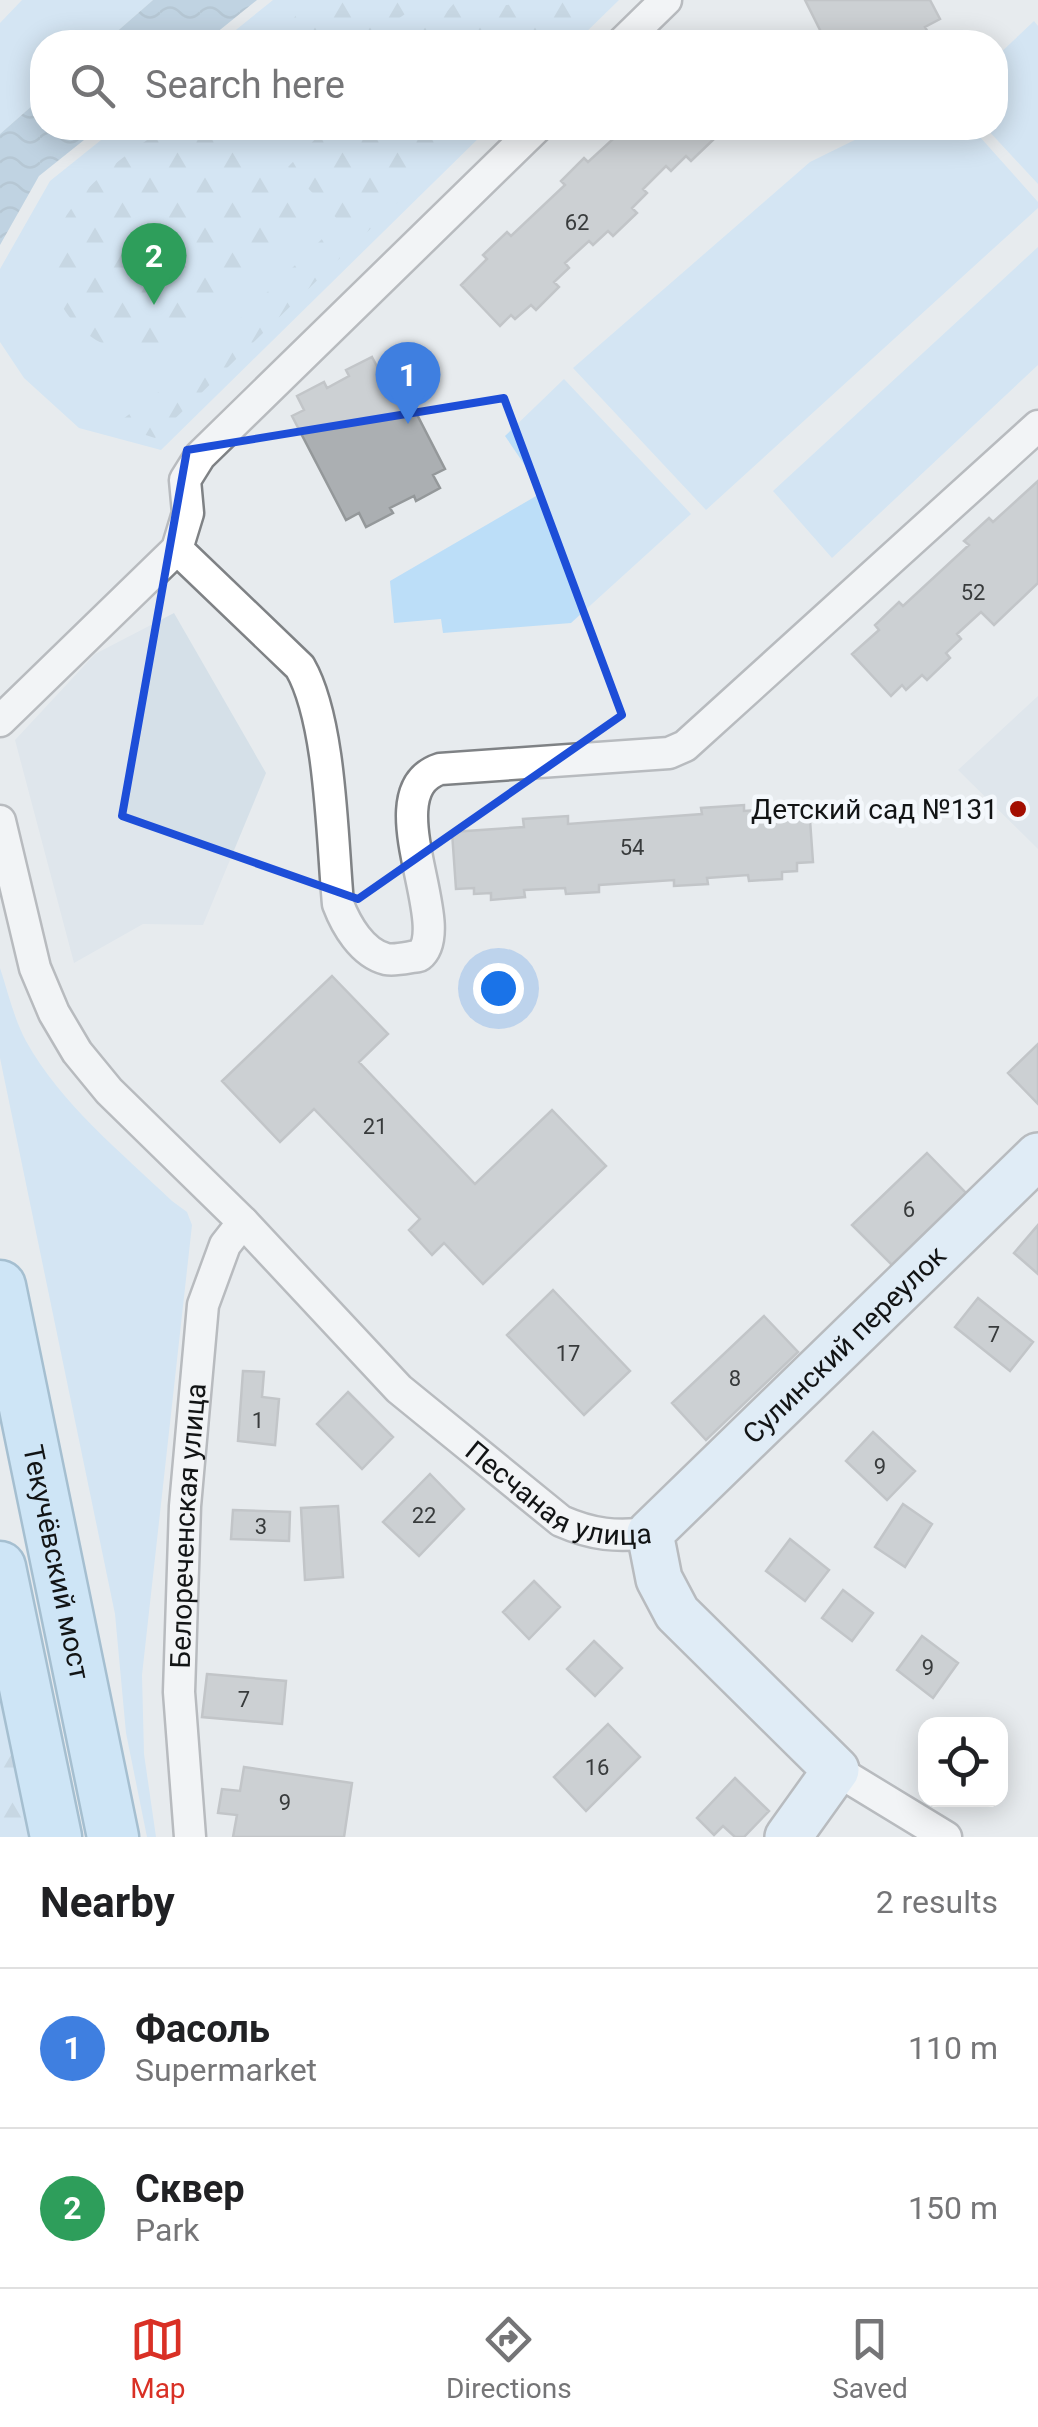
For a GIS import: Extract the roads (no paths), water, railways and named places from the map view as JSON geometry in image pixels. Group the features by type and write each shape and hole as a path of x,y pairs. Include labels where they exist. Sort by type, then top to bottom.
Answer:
{"main road":[{"name":"Текучёвский мост","path":"0,1286 113,1837"},
{"name":"Текучёвский мост","path":"0,1567 56,1837"}],"street":[{"path":"635,30 666,0"},
{"path":"0,721 177,549 188,512 185,480 200,456 524,140"},
{"path":"177,549 300,666 311,686 321,733 338,904 344,920 354,935 380,957 389,960 419,956 428,943 412,797 416,783 427,773 669,753 684,746 1038,426"},
{"name":"Песчаная улица","path":"0,821 35,968 54,1013 77,1052 109,1091 242,1222 399,1389 562,1520 586,1532 614,1537 650,1533 659,1579 677,1613 836,1770 946,1837"},
{"name":"Сулинский переулок","path":"650,1533 1038,1156"},
{"name":"Белореченская улица","path":"190,1837 179,1692 185,1506 203,1305 225,1246 242,1222"},
{"path":"788,1837 836,1770"}],"water":[{"path":"153,0 257,0 220,30 119,30"},
{"path":"30,108 30,140 84,140 39,176 0,245 0,134"}],"place":[{"name":"Сквер","path":"154,305"},
{"name":"Фасоль","path":"408,424"},
{"name":"Детский сад №131","path":"1018,809"}]}
